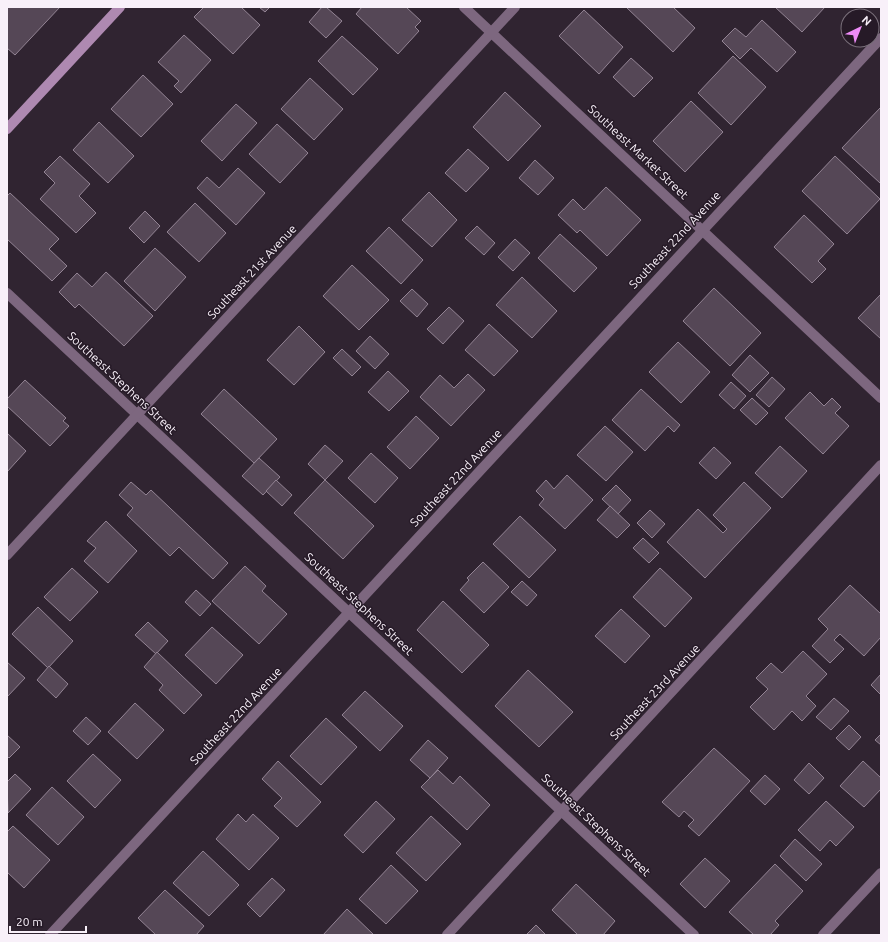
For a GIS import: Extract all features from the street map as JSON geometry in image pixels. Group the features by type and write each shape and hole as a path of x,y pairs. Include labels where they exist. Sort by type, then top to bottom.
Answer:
{"street":[{"path":"7,129 120,7"},
{"name":"Southeast Market Street","path":"464,7 881,398"},
{"name":"Southeast 21st Avenue","path":"7,554 516,7"},
{"name":"Southeast 22nd Avenue","path":"50,935 881,38"},
{"name":"Southeast Stephens Street","path":"7,293 694,935"},
{"name":"Southeast 23rd Avenue","path":"447,935 881,465"},
{"path":"823,935 881,873"}],"building":[{"path":"7,7 60,7 15,55 7,48"},
{"path":"204,7 241,7 260,25 233,54 194,17"},
{"path":"259,7 270,7 265,12"},
{"path":"322,7 326,7 342,21 326,38 309,22"},
{"path":"362,7 406,7 421,21 415,27 419,31 398,54 356,14"},
{"path":"626,7 673,7 695,28 673,52"},
{"path":"775,7 825,7 802,32"},
{"path":"584,10 623,47 599,74 559,36"},
{"path":"762,20 796,52 777,72 751,48 740,59 722,41 735,28 746,37"},
{"path":"184,35 211,60 181,93 174,86 179,81 158,62"},
{"path":"342,36 378,69 353,95 318,61"},
{"path":"733,56 766,87 731,125 698,93"},
{"path":"631,58 653,78 634,97 613,77"},
{"path":"143,75 173,104 141,137 111,109"},
{"path":"310,78 343,109 314,140 281,109"},
{"path":"505,92 541,126 508,161 473,127"},
{"path":"691,101 723,132 685,172 653,141"},
{"path":"236,104 257,123 222,161 201,141"},
{"path":"881,107 881,182 880,183 842,148"},
{"path":"99,122 134,156 108,183 73,150"},
{"path":"277,124 308,153 280,183 249,154"},
{"path":"468,149 489,168 466,192 445,173"},
{"path":"60,156 90,184 79,196 96,213 76,233 40,199 55,183 44,172"},
{"path":"835,156 880,199 847,234 802,191"},
{"path":"535,160 554,178 538,195 519,178"},
{"path":"238,168 265,193 236,225 197,188 207,177 219,188"},
{"path":"606,187 641,220 607,256 580,230 577,233 558,215 573,199 584,210"},
{"path":"429,192 457,220 432,247 402,220"},
{"path":"10,193 59,239 49,249 67,266 52,281 7,239 7,196"},
{"path":"195,203 226,233 199,262 167,232"},
{"path":"145,211 160,226 144,243 129,228"},
{"path":"804,215 834,244 818,261 826,269 812,283 774,247"},
{"path":"477,226 495,243 484,255 465,238"},
{"path":"389,227 423,260 401,284 366,251"},
{"path":"560,234 597,268 574,292 538,258"},
{"path":"515,239 530,253 513,271 498,257"},
{"path":"155,248 186,277 155,311 124,281"},
{"path":"352,265 389,300 359,330 323,296"},
{"path":"106,272 153,316 124,346 79,304 75,308 59,292 77,273 92,287"},
{"path":"522,277 557,311 532,338 496,305"},
{"path":"714,288 761,333 730,366 683,321"},
{"path":"412,289 428,304 417,317 400,301"},
{"path":"881,294 881,339 858,318"},
{"path":"449,307 464,321 443,344 427,329"},
{"path":"489,324 518,351 494,376 465,350"},
{"path":"299,326 325,352 294,385 267,360"},
{"path":"370,336 389,354 375,369 356,351"},
{"path":"678,342 710,372 681,403 649,372"},
{"path":"342,349 361,367 352,376 333,358"},
{"path":"750,355 769,373 750,392 732,375"},
{"path":"388,371 409,391 389,411 368,392"},
{"path":"468,374 485,390 451,426 420,397 440,375 454,388"},
{"path":"772,377 785,389 769,407 756,395"},
{"path":"25,380 66,418 63,421 69,426 50,446 7,406 7,399"},
{"path":"731,382 746,396 734,409 719,395"},
{"path":"224,389 277,439 254,463 201,414"},
{"path":"641,389 680,425 674,432 668,426 645,451 612,420"},
{"path":"810,392 824,406 832,398 841,407 835,413 849,426 823,454 785,418"},
{"path":"752,398 768,413 756,425 740,410"},
{"path":"416,416 439,438 410,469 387,447"},
{"path":"605,426 633,452 606,481 577,455"},
{"path":"7,433 26,451 7,472"},
{"path":"325,445 343,461 325,480 308,464"},
{"path":"780,446 807,471 782,498 755,473"},
{"path":"714,447 731,463 716,479 699,463"},
{"path":"371,453 398,478 375,503 348,478"},
{"path":"259,458 280,477 263,495 242,476"},
{"path":"567,475 593,500 565,529 539,505 544,499 536,491 546,480 554,489"},
{"path":"276,480 292,495 282,506 266,491"},
{"path":"325,480 374,526 343,559 294,513"},
{"path":"131,482 146,495 151,490 228,563 213,579 179,547 170,556 127,515 133,508 119,495"},
{"path":"744,482 771,508 705,578 667,542 698,509 723,533 727,529 713,515"},
{"path":"616,485 631,500 618,514 602,499"},
{"path":"610,506 630,525 617,538 597,520"},
{"path":"650,510 665,524 652,538 637,523"},
{"path":"520,516 556,550 529,578 493,544"},
{"path":"106,521 137,551 108,583 84,561 96,548 87,541"},
{"path":"643,538 659,553 649,563 633,548"},
{"path":"483,562 509,587 484,613 460,590 469,580 467,578"},
{"path":"245,566 266,586 262,591 287,614 259,644 212,601"},
{"path":"72,568 98,592 70,621 44,597"},
{"path":"660,568 692,598 665,627 633,597"},
{"path":"522,581 537,595 527,606 511,592"},
{"path":"850,585 881,614 881,637 864,656 840,634 834,640 844,649 830,663 812,646 828,629 818,619"},
{"path":"196,590 211,604 200,616 185,602"},
{"path":"443,601 489,645 462,673 417,630"},
{"path":"38,607 73,641 48,668 12,634"},
{"path":"621,609 650,636 625,663 595,636"},
{"path":"148,622 168,641 156,654 135,635"},
{"path":"212,627 243,655 216,684 185,655"},
{"path":"803,651 827,674 806,696 816,706 802,721 792,711 774,730 750,707 768,689 756,678 771,663 782,673"},
{"path":"157,652 202,695 184,714 159,690 163,685 144,667"},
{"path":"7,662 25,678 7,697"},
{"path":"49,666 68,684 56,698 37,680"},
{"path":"528,670 573,712 539,747 495,706"},
{"path":"881,674 881,695 871,685"},
{"path":"365,691 403,726 380,751 342,715"},
{"path":"834,698 849,711 831,730 816,717"},
{"path":"135,703 164,730 137,759 108,732"},
{"path":"86,717 101,731 88,745 73,731"},
{"path":"326,718 357,747 321,785 290,756"},
{"path":"849,725 861,737 849,750 836,738"},
{"path":"881,734 881,745 875,740"},
{"path":"7,735 20,747 9,758 7,756"},
{"path":"428,740 448,758 430,778 410,760"},
{"path":"714,748 750,781 699,836 688,826 694,820 684,811 679,817 662,802"},
{"path":"93,754 121,780 95,808 67,781"},
{"path":"278,761 321,802 297,827 274,806 282,798 262,779"},
{"path":"863,761 881,778 881,789 864,807 840,786"},
{"path":"809,763 824,778 809,794 794,780"},
{"path":"438,770 453,784 460,776 490,805 467,830 421,787"},
{"path":"15,774 31,789 8,813 7,782"},
{"path":"765,775 780,789 765,805 750,791"},
{"path":"52,787 84,817 58,845 26,815"},
{"path":"376,801 395,819 363,853 344,835"},
{"path":"826,801 854,827 836,846 830,840 820,851 798,830"},
{"path":"238,814 246,822 253,814 279,838 249,870 216,839"},
{"path":"431,816 461,844 426,881 396,853"},
{"path":"13,826 50,860 24,888 7,872 7,832"},
{"path":"795,839 822,864 806,881 780,856"},
{"path":"203,851 239,885 209,916 173,883"},
{"path":"705,858 730,881 705,908 680,884"},
{"path":"775,864 803,891 775,921 779,925 770,935 754,935 729,912"},
{"path":"391,865 418,891 386,924 359,899"},
{"path":"272,878 285,890 260,917 247,904"},
{"path":"576,884 615,921 603,935 578,935 552,910"},
{"path":"165,890 204,926 196,935 156,935 138,918"},
{"path":"347,909 374,935 323,935"},
{"path":"536,925 546,935 526,935"}]}
